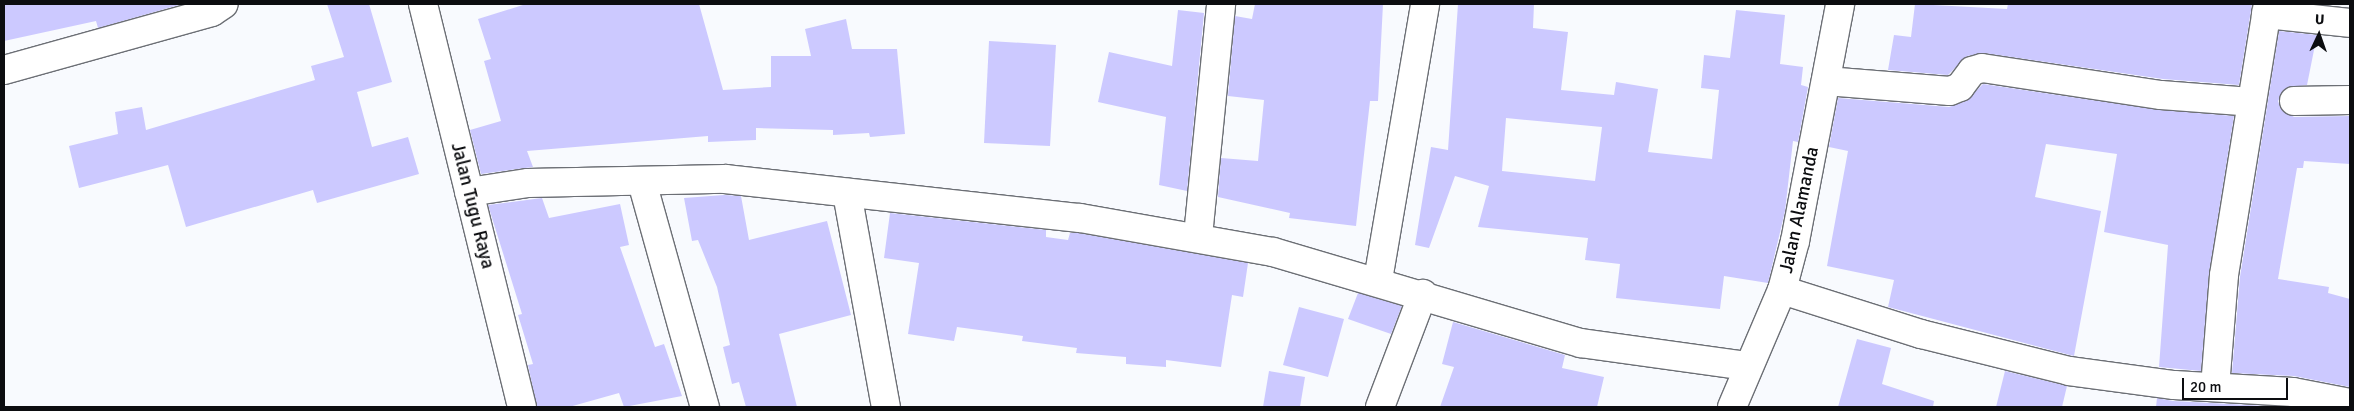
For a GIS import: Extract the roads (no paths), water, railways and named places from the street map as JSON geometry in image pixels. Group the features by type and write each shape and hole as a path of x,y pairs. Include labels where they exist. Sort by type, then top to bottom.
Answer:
{"street":[{"path":"4,70 212,12 224,4"},
{"name":"Jalan Tugu Raya","path":"424,4 522,407"},
{"path":"1198,236 1221,4"},
{"path":"1378,280 1425,4"},
{"name":"Jalan Alamanda","path":"1732,407 1746,366 1782,290 1826,81 1840,4"},
{"path":"2215,387 2224,275 2267,9 2350,23"},
{"path":"1826,81 1950,91 1960,87 1972,71 1982,68 2161,95 2251,102"},
{"path":"2294,101 2350,100"},
{"path":"469,192 528,184 725,179 847,193 955,202 1198,236 1378,280 1581,343 1746,366"},
{"path":"642,182 705,407"},
{"path":"847,193 886,407"},
{"path":"1782,290 1921,334 2069,371 2215,387 2293,392 2350,403"},
{"path":"1380,407 1423,294"}]}
